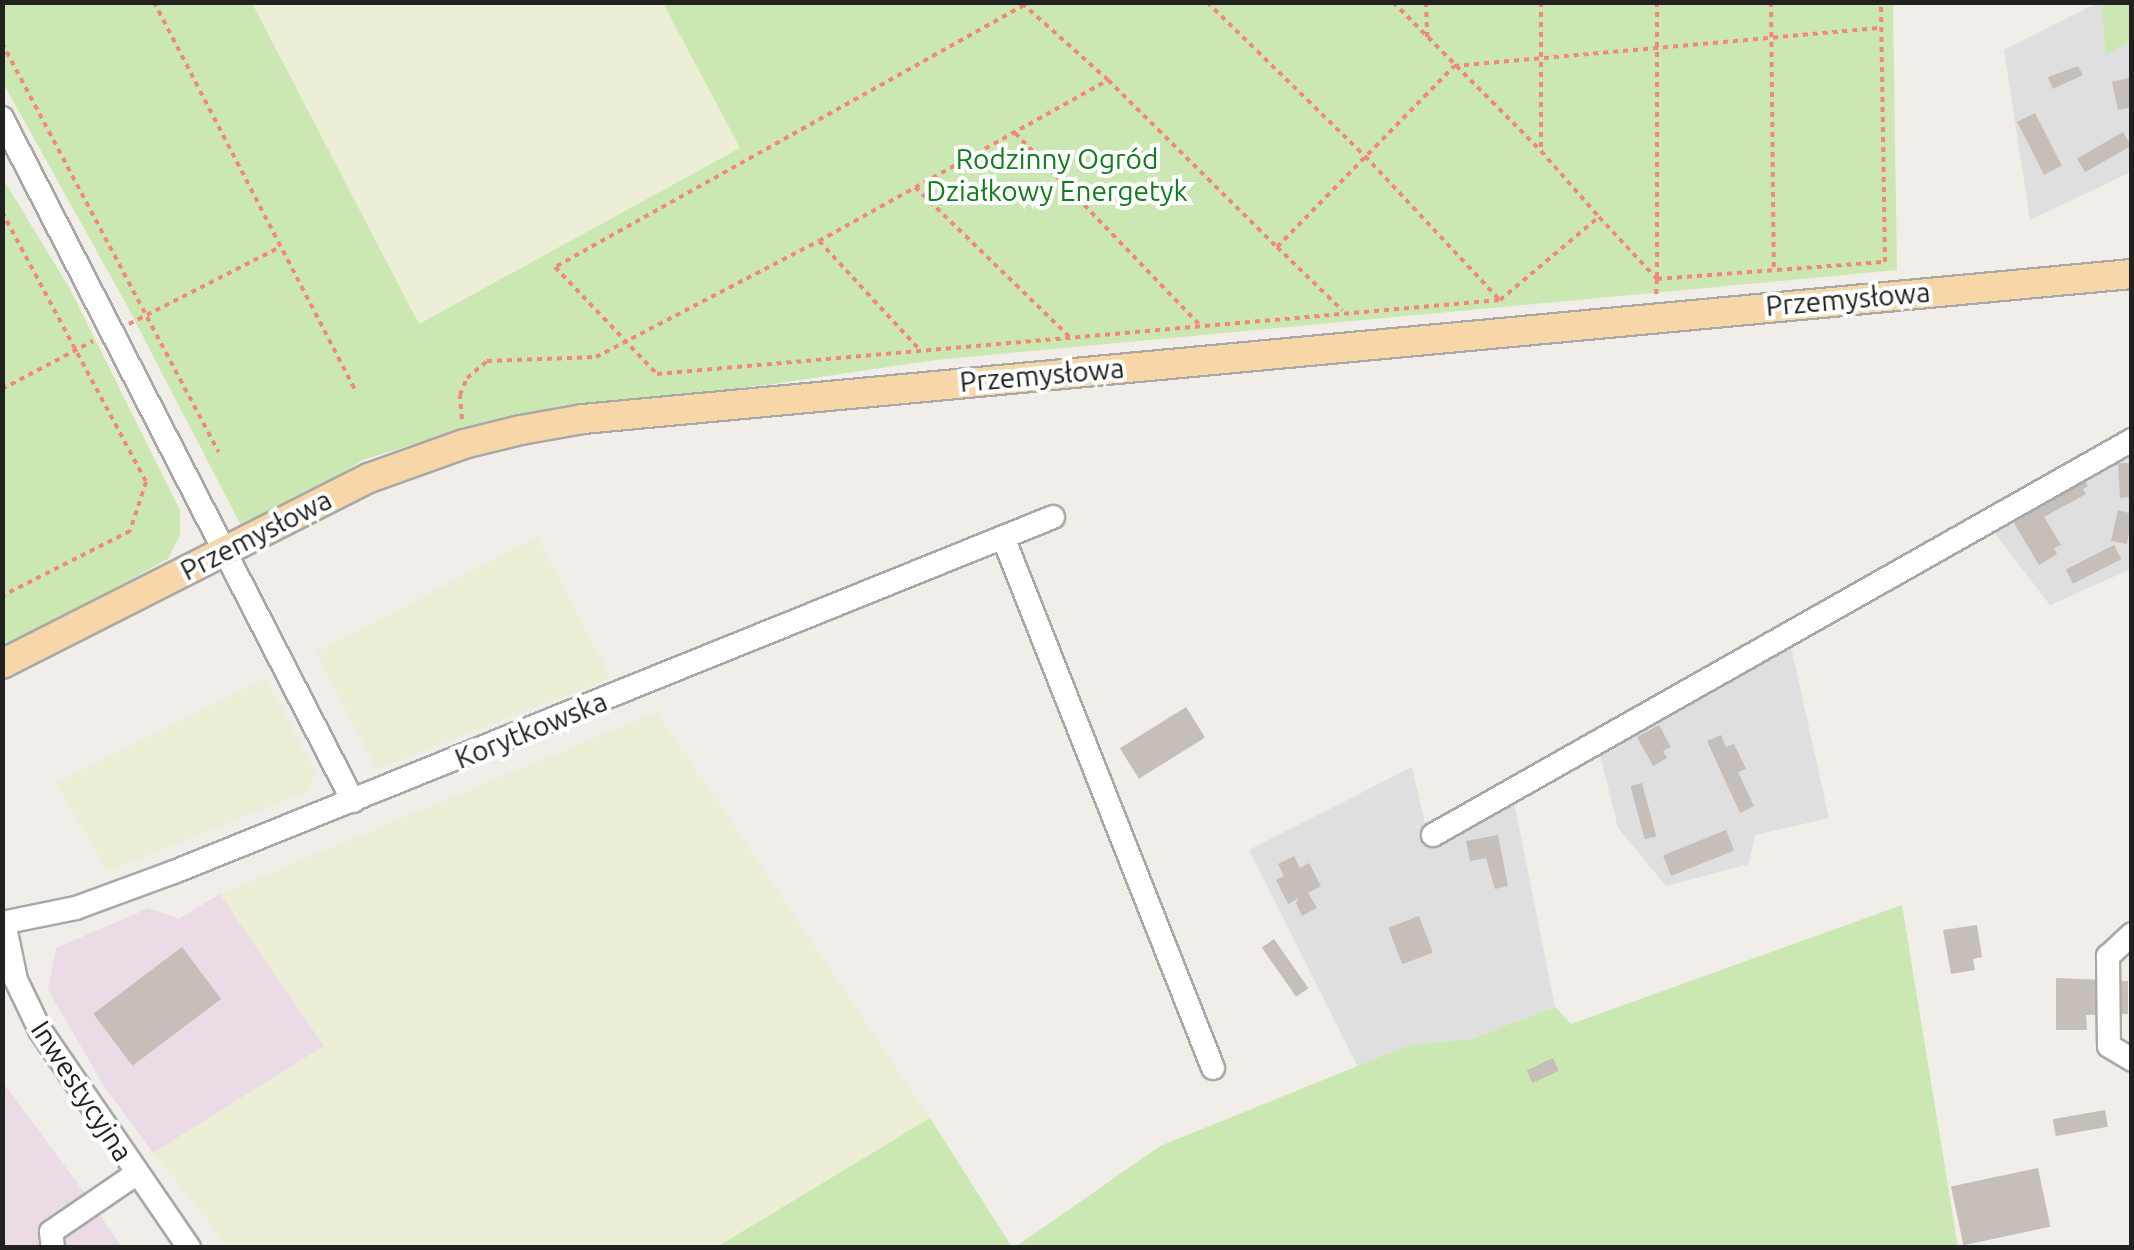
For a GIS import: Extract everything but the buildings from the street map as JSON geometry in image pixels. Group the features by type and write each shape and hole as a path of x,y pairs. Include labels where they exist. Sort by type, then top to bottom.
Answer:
{"main road":[{"name":"Przemysłowa","path":"2,664 369,478 464,444 583,419 2132,274"}],"street":[{"path":"2,118 353,802"},
{"path":"1433,835 2132,440"},
{"name":"Korytkowska","path":"3,922 76,908 353,802 1052,517"},
{"path":"1003,537 1213,1068"},
{"name":"Inwestycyjna","path":"3,922 16,980 40,1030 189,1248"},
{"path":"2132,934 2108,956 2109,1046 2132,1060"},
{"path":"53,1248 50,1232 136,1174"}],"path":[{"path":"154,2 356,389"},
{"path":"1207,2 1365,156 1500,300"},
{"path":"1393,2 1541,151 1657,279"},
{"path":"1426,2 1427,37"},
{"path":"1541,2 1541,151"},
{"path":"1656,2 1656,317"},
{"path":"1771,2 1774,271"},
{"path":"1657,279 1885,262 1881,2"},
{"path":"1343,311 1027,4 555,266 657,374 1500,300 1600,217"},
{"path":"1277,247 1454,66 1881,28"},
{"path":"2,43 218,452"},
{"path":"464,444 460,394 467,378 487,361 596,357 819,241 1108,80"},
{"path":"1015,133 1202,327"},
{"path":"915,188 1071,338"},
{"path":"2,212 146,482 130,530 2,596"},
{"path":"819,241 923,353"},
{"path":"2,389 280,247"}],"shaded area":[{"path":"2102,3 2105,54 2131,42 2131,172 2030,220 2004,50"},
{"path":"2131,454 2131,569 2050,605 1993,531"},
{"path":"1790,642 1829,818 1755,835 1749,864 1666,886 1618,828 1599,751"},
{"path":"1412,767 1430,846 1514,802 1555,1007 1471,1039 1412,1044 1358,1067 1249,850"},
{"path":"220,894 324,1046 153,1153 104,1086 48,990 56,948 149,908 179,919"},
{"path":"2,1081 78,1184 122,1247 3,1247"}],"green space":[{"name":"Rodzinny Ogród Działkowy Energetyk","path":"3,3 252,3 419,324 740,148 663,3 1893,3 1897,270 936,360 463,429 363,460 245,533 125,302 3,83"},
{"path":"252,3 663,3 741,148 419,324"},
{"path":"2102,3 2131,3 2131,42 2105,55"},
{"path":"2,177 70,289 180,510 180,535 168,559 3,649"},
{"path":"537,537 611,678 377,769 316,653"},
{"path":"266,678 316,774 309,790 108,871 56,783"},
{"path":"657,712 930,1118 717,1248 229,1247 153,1153 324,1046 220,894"},
{"path":"1902,905 1958,1247 1014,1248 1160,1146 1412,1044 1471,1039 1555,1007 1571,1024"},
{"path":"930,1118 1012,1247 717,1247"}]}
